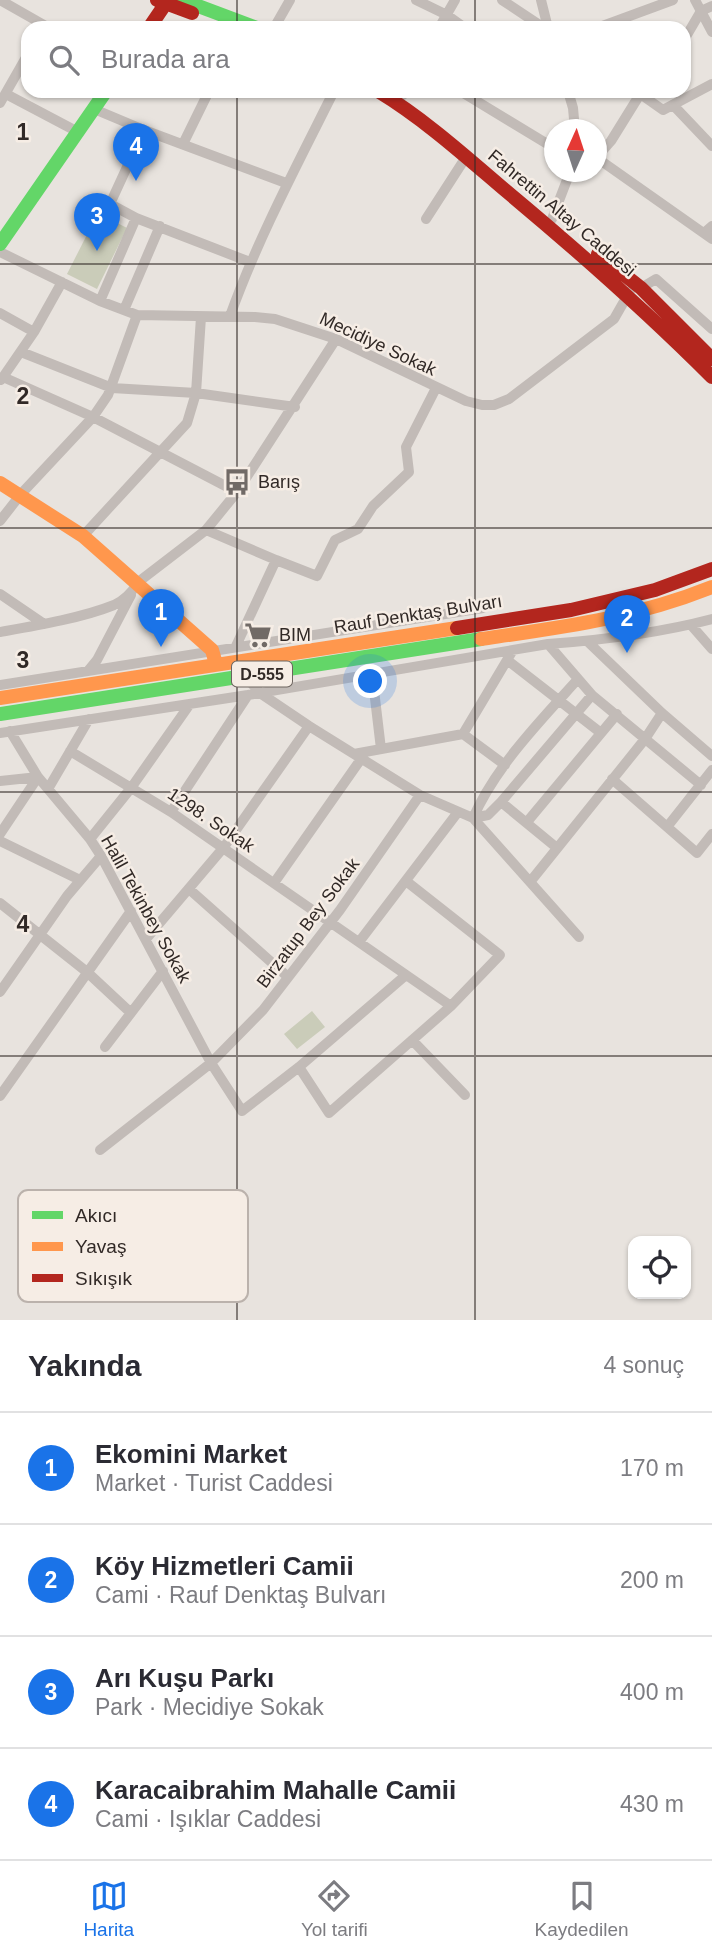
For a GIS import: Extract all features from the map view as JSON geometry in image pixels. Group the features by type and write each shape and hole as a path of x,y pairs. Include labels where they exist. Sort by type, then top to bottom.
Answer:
{"main road":[{"path":"182,0 238,21"},
{"path":"153,21 163,1 213,21"},
{"path":"0,244 101,98"},
{"name":"Fahrettin Altay Caddesi","path":"388,98 635,289 712,377"},
{"name":"Fahrettin Altay Caddesi","path":"409,98 635,289 712,359"},
{"path":"0,483 83,536 214,657"},
{"name":"Rauf Denktaş Bulvarı","path":"0,698 214,657 409,627 609,602 680,582 712,569"},
{"name":"Rauf Denktaş Bulvarı","path":"0,714 611,619 670,604 712,587"},
{"path":"670,604 712,594"}],"street":[{"path":"0,0 36,21"},
{"path":"278,21 290,0"},
{"path":"416,0 455,21"},
{"path":"443,21 455,0"},
{"path":"502,0 535,21"},
{"path":"541,0 545,21"},
{"path":"616,21 673,0"},
{"path":"695,0 712,32"},
{"path":"691,28 701,11 712,6"},
{"path":"0,103 21,67"},
{"path":"691,96 712,84"},
{"path":"6,94 78,132"},
{"path":"184,144 206,98"},
{"path":"230,316 250,262 286,183 330,98"},
{"path":"472,98 544,141"},
{"path":"570,98 573,119"},
{"path":"607,146 636,98"},
{"path":"647,98 663,110 688,98"},
{"path":"674,106 712,146"},
{"path":"94,109 286,183"},
{"path":"144,130 110,204 136,218 250,262"},
{"path":"426,219 466,157"},
{"path":"607,165 709,232"},
{"path":"552,219 567,182"},
{"path":"100,301 136,218"},
{"path":"124,310 160,226"},
{"name":"Mecidiye Sokak","path":"0,252 100,301 137,315 275,319 336,339 436,388 482,405 494,405 509,399 614,320 635,289"},
{"path":"635,289 656,279 712,329"},
{"path":"62,282 34,332 2,380 93,417 237,492"},
{"path":"0,313 34,332"},
{"path":"0,521 93,417 111,388 137,315"},
{"path":"83,536 161,454 187,422 196,393 201,317"},
{"path":"0,632 44,624 116,605 206,530 237,492 295,407 336,339"},
{"path":"21,352 111,388 196,393 295,407"},
{"path":"206,530 317,576 335,540 358,529 373,506 409,472 406,447 436,388"},
{"path":"236,646 276,559"},
{"path":"88,671 97,660 136,587"},
{"path":"0,594 44,624"},
{"path":"0,685 88,671 214,657 236,646 409,627 483,608"},
{"path":"5,732 512,653 548,644 587,641 691,625 712,619"},
{"path":"691,625 712,649"},
{"path":"463,734 524,633"},
{"path":"587,641 662,713 712,756"},
{"path":"548,644 592,695 701,785"},
{"path":"512,653 558,701 601,733"},
{"path":"372,673 381,749"},
{"path":"246,677 260,693 420,795 474,818 579,937"},
{"path":"474,818 505,765 578,679"},
{"path":"171,812 248,695"},
{"path":"474,818 488,815 501,802 592,695"},
{"path":"90,839 131,788 190,704"},
{"path":"530,882 662,713"},
{"path":"527,822 617,714"},
{"path":"48,789 89,719"},
{"path":"146,939 224,847 309,726"},
{"name":"Halil Tekinbey Sokak","path":"5,732 101,856 211,1063 242,1111 299,1067"},
{"path":"274,883 358,756 381,749 463,734 505,765"},
{"name":"1298. Sokak","path":"69,751 224,847 451,1006"},
{"path":"667,827 712,770"},
{"path":"0,781 38,777"},
{"path":"0,834 38,777"},
{"path":"612,779 697,853 712,834"},
{"name":"Birzatup Bey Sokak","path":"100,1150 211,1063 263,1010 331,922 420,795"},
{"path":"501,802 557,848"},
{"path":"359,942 458,812"},
{"path":"0,841 80,880"},
{"path":"0,992 39,934 101,856"},
{"path":"406,881 500,955 451,1006 329,1113 299,1067 406,975"},
{"path":"189,889 288,977"},
{"path":"0,903 87,972 131,1013"},
{"path":"0,1096 131,911"},
{"path":"105,1047 163,971"},
{"path":"412,1040 466,1095"}],"green space":[{"path":"98,213 127,228 97,289 67,274"},
{"path":"312,1011 325,1027 297,1049 284,1034"}],"traffic: fast":[{"path":"182,0 238,21"},
{"path":"0,244 101,98"},
{"path":"0,714 481,639"}],"traffic: slow":[{"path":"0,483 83,536 212,650 216,664"},
{"path":"481,639 627,614 712,587"},
{"path":"0,698 457,628"}],"traffic: jam":[{"path":"157,0 192,13"},
{"path":"154,21 168,0"},
{"path":"388,98 443,138 558,235 712,377"},
{"path":"598,254 641,288 712,359"},
{"path":"457,628 571,610 655,590 712,569"}],"place":[{"name":"Karacaibrahim Mahalle Camii","path":"136,181"},
{"name":"Arı Kuşu Parkı","path":"97,251"},
{"name":"Barış","path":"237,482"},
{"name":"BIM","path":"258,635"},
{"name":"Ekomini Market","path":"161,647"},
{"name":"Köy Hizmetleri Camii","path":"627,653"}]}
